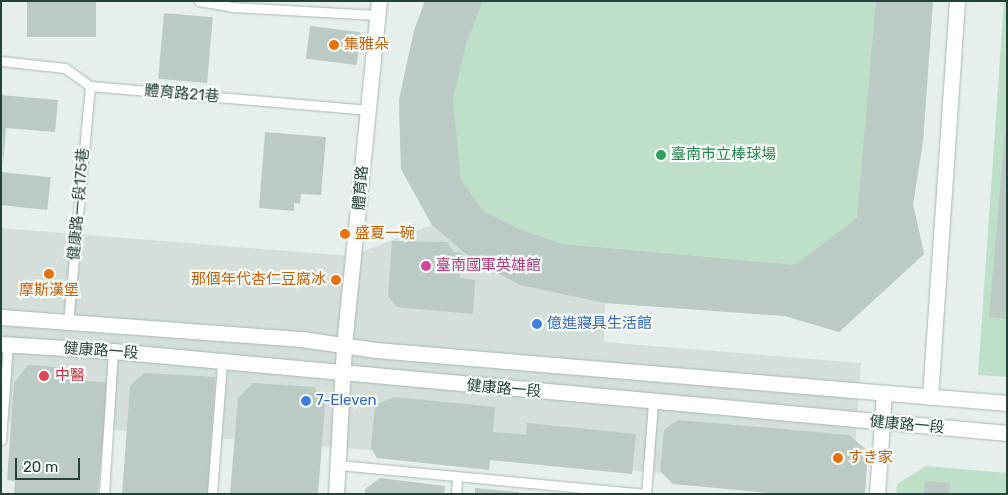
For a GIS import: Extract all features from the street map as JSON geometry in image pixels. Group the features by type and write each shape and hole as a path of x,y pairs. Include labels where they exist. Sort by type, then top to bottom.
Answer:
{"street":[{"path":"930,397 957,1"},
{"name":"體育路","path":"336,494 344,346 378,8"},
{"name":"健康路一段","path":"1,317 302,339 344,346 1007,403"},
{"name":"健康路一段","path":"5,345 113,351 343,374 1007,433"},
{"path":"877,494 884,393"}],"lane":[{"path":"199,1 232,7 378,8"},
{"path":"1,61 65,68 90,86"},
{"name":"體育路21巷","path":"90,86 369,110"},
{"name":"健康路一段175巷","path":"68,323 90,86"},
{"path":"1,440 5,345"},
{"path":"104,494 113,351"},
{"path":"212,494 222,362"},
{"path":"339,465 551,490 645,494 653,402"},
{"path":"456,494 457,478"}],"shaded area":[{"path":"432,225 472,259 605,303 604,342 861,363 852,488 1,421 1,228 351,256"}],"green space":[{"name":"臺南市立棒球場","path":"425,1 933,1 923,141 913,204 924,254 839,332 785,316 605,303 520,285 472,259 432,225 401,169 399,100 414,31"},
{"path":"1004,1 1007,1 1007,377 978,375"},
{"path":"926,466 1007,473 1007,494 896,494 897,484"}],"building":[{"path":"27,1 96,1 96,37 27,37"},
{"path":"425,1 483,1 466,44 453,100 461,180 483,211 519,229 562,244 795,265 857,218 876,1 933,1 923,141 913,204 924,254 839,332 785,316 605,303 520,285 472,259 432,225 401,169 399,100 414,31"},
{"path":"164,13 213,17 207,83 158,79"},
{"name":"集雅朵","path":"310,26 361,32 357,65 306,59"},
{"path":"1,95 58,100 55,132 6,128 3,165"},
{"path":"265,132 326,137 321,195 301,194 300,204 294,203 294,211 259,208"},
{"path":"1005,132 1007,132 1007,319 989,317"},
{"path":"1,172 51,177 47,210 1,205"},
{"name":"臺南國軍英雄館","path":"392,241 447,242 454,252 462,253 460,278 475,280 473,314 397,307 388,296"},
{"path":"28,365 69,368 69,379 108,383 98,494 14,494 15,481 7,480 14,383"},
{"path":"144,373 215,377 208,494 122,494 130,386"},
{"path":"253,383 314,387 325,404 318,494 230,494 238,398"},
{"path":"394,397 495,407 493,432 526,435 527,423 636,434 632,474 490,460 489,470 377,458 371,448 375,405"},
{"path":"678,420 849,435 868,451 865,494 779,494 673,484 660,471 664,430"},
{"path":"380,478 445,486 444,494 365,494 365,489"},
{"path":"925,481 950,483 949,494 924,494"},
{"path":"475,488 519,492 519,494 475,494"}],"place":[{"name":"集雅朵","path":"334,45"},
{"name":"臺南市立棒球場","path":"661,155"},
{"name":"盛夏一碗","path":"345,234"},
{"name":"臺南國軍英雄館","path":"426,266"},
{"name":"摩斯漢堡","path":"49,274"},
{"name":"那個年代杏仁豆腐冰","path":"336,280"},
{"name":"億進寢具生活館","path":"537,324"},
{"name":"中醫","path":"44,376"},
{"name":"7-Eleven","path":"306,401"},
{"name":"すき家","path":"838,458"}]}
